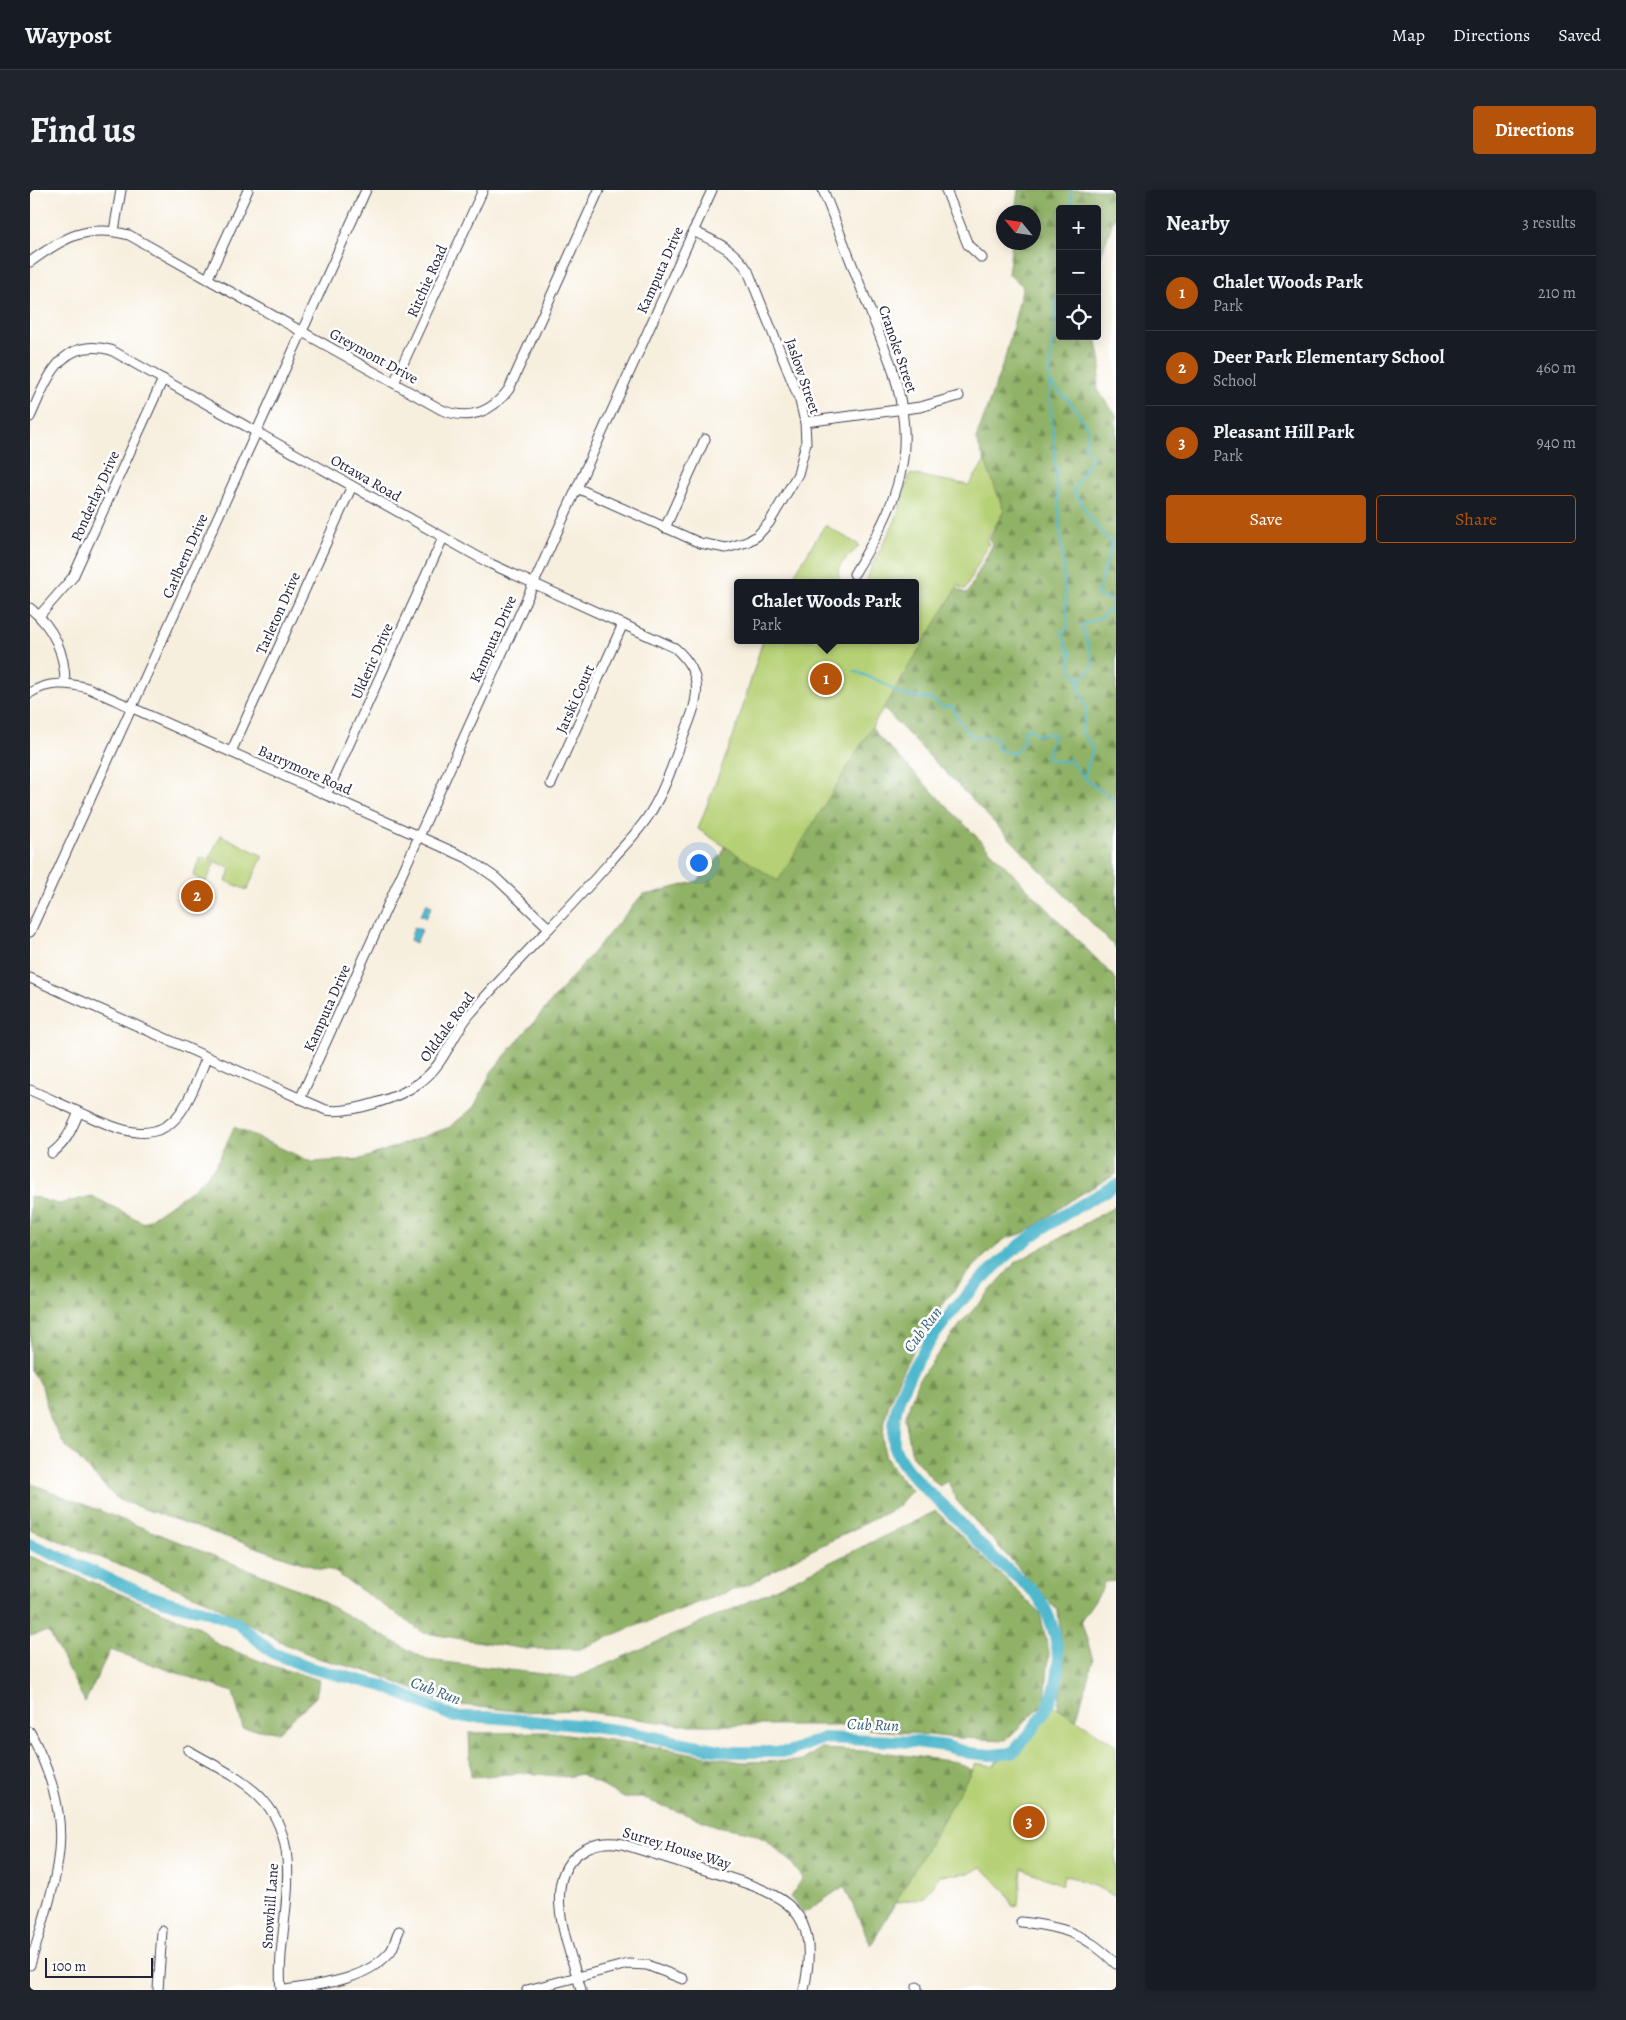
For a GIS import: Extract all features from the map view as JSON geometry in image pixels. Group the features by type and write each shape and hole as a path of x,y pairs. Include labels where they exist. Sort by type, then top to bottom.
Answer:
{"street":[{"path":"114,231 121,190"},
{"path":"208,278 248,190"},
{"name":"Carlbern Drive","path":"30,932 366,190"},
{"name":"Ritchie Road","path":"394,383 483,190"},
{"name":"Greymont Drive","path":"30,262 67,237 85,232 114,231 140,240 442,410 458,415 482,412 502,398 516,374 599,190"},
{"name":"Kamputa Drive","path":"300,1099 712,190"},
{"name":"Cranoke Street","path":"823,190 892,368 903,409 905,443 896,494 880,532 854,574"},
{"path":"946,190 968,245 982,258"},
{"name":"Jaslow Street","path":"577,488 700,543 716,547 736,546 757,536 769,523 798,474 805,451 806,422 800,401 748,271 739,257 729,248 693,231"},
{"name":"Ottawa Road","path":"30,417 54,367 70,354 80,349 92,347 111,350 444,538 533,584 670,646 683,656 694,672 697,691"},
{"name":"Ponderlay Drive","path":"39,616 73,577 163,378"},
{"path":"806,422 903,409 942,402 959,396"},
{"path":"665,528 706,439"},
{"name":"Tarleton Drive","path":"231,752 352,486"},
{"name":"Ulderic Drive","path":"326,795 444,538"},
{"path":"30,608 53,634 61,653 64,683"},
{"name":"Jarski Court","path":"551,784 623,624"},
{"name":"Barrymore Road","path":"30,693 48,685 64,683 88,688 231,752 485,869 550,928"},
{"name":"Olddale Road","path":"30,978 326,1110 348,1111 402,1093 419,1084 441,1062 469,1015 590,884 652,812 694,709 697,691"},
{"path":"30,1090 128,1132 141,1134 161,1129 174,1121 182,1112 207,1057"},
{"path":"52,1153 68,1137 79,1112"},
{"path":"30,1732 54,1788 61,1835 56,1876 30,1964"},
{"name":"Snowhill Lane","path":"188,1750 253,1791 264,1801 279,1825 286,1848 287,1871 279,1972 281,1990"},
{"name":"Surrey House Way","path":"581,1990 559,1906 558,1896 562,1876 567,1865 581,1852 596,1844 617,1843 758,1887 784,1900 802,1923 809,1942 810,1958 804,1990"},
{"path":"1021,1922 1067,1930 1093,1943 1116,1964"},
{"path":"158,1990 162,1931"},
{"path":"286,1990 333,1982 362,1972 391,1950 399,1931"},
{"path":"527,1990 619,1965 635,1964 660,1968 683,1979"}],"green space":[{"path":"1018,190 1111,190 1116,212 1101,255 1101,205 1056,205 1056,340 1097,340 1101,363 1097,390 1116,415 1116,948 881,706 914,644 919,644 919,634 946,583 967,594 993,544 989,540 1004,511 976,439 1005,358 1023,286 1008,274 1011,250 1041,250 1041,205 1016,205"},
{"path":"985,461 1004,511 986,541 989,543 965,590 958,586 778,881 698,829 736,729 762,644 919,644 919,579 867,579 872,565 895,521 910,474 969,485"},
{"path":"825,525 859,545 840,566 838,571 840,579 791,579"},
{"path":"781,644 786,644 865,717 878,736 1116,979 1116,1174 1076,1197 1029,1230 1005,1239 986,1255 964,1278 922,1335 905,1366 892,1397 884,1425 884,1450 888,1461 895,1472 912,1490 896,1508 790,1561 752,1583 630,1628 580,1649 526,1649 424,1633 332,1570 320,1569 118,1500 63,1443 49,1417 42,1386 30,1370 30,1196 59,1204 92,1196 144,1223 195,1188 217,1164 234,1127 312,1162 361,1159 450,1127 474,1107 492,1071 643,894 650,894 698,881 722,854"},
{"path":"221,835 263,856 247,890 226,881 231,869 209,858"},
{"path":"201,857 215,863 206,882 193,876"},
{"path":"1116,1206 1116,1581 1104,1582 1101,1591 1081,1620 1093,1660 1076,1720 1058,1708 1064,1664 1058,1611 956,1500 948,1481 939,1486 912,1456 905,1418 918,1380 963,1321 1015,1263"},
{"path":"30,1483 305,1592 427,1660 575,1678 746,1603 936,1511 1040,1613 1049,1653 1045,1702 1006,1740 958,1738 831,1725 680,1725 575,1710 524,1712 444,1703 377,1674 321,1659 287,1645 208,1601 30,1529"},
{"path":"30,1556 199,1627 217,1644 270,1665 319,1680 316,1697 278,1732 243,1728 233,1692 110,1650 85,1702 50,1634 45,1632 30,1636"},
{"path":"1052,1704 1116,1745 1116,1897 1091,1884 1064,1875 1062,1885 1022,1868 1018,1905 1012,1906 1007,1892 981,1867 970,1873 940,1875 925,1897 895,1903 976,1763 992,1766 1050,1713"},
{"path":"553,1732 742,1762 802,1761 820,1749 881,1752 956,1762 972,1770 871,1945 844,1886 804,1913 790,1897 803,1878 789,1860 766,1840 749,1832 717,1826 642,1798 624,1798 581,1774 567,1777 526,1773 471,1777 469,1733"}],"water":[{"path":"427,903 432,907 426,918 420,915"},
{"path":"414,927 422,930 416,943 410,940"}],"waterway":[{"path":"1071,190 1072,205"},
{"path":"1057,295 1049,382 1072,404 1089,430 1084,446 1092,456 1073,490 1089,516 1112,544 1097,595 1116,603"},
{"path":"1049,382 1068,629 1062,632 1067,648 1072,654 1070,660 1072,674 1079,676 1078,685"},
{"path":"1116,605 1100,618 1082,625 1094,665 1078,685 1087,709 1081,731 1093,748 1084,778 1116,802"},
{"path":"854,671 882,682 899,694 934,700 940,706 953,707 964,728 974,738 994,737 997,739 997,749 1014,754 1025,740 1022,734 1026,728 1032,729 1036,734 1054,734 1046,759 1062,762 1069,759 1084,778"},
{"name":"Cub Run","path":"30,1544 141,1593 174,1604 203,1610 236,1622 273,1653 310,1668 383,1686 455,1717 487,1717 578,1725 622,1731 730,1752 788,1752 824,1738 916,1742 946,1746 969,1753 991,1755 1012,1753 1044,1714 1056,1686 1058,1654 1052,1624 1034,1592 994,1558 904,1466 894,1445 897,1408 905,1384 918,1359 934,1335 972,1290 1008,1255 1033,1235 1116,1185"}],"place":[{"name":"Chalet Woods Park","path":"826,679"},
{"name":"Deer Park Elementary School","path":"197,896"},
{"name":"Pleasant Hill Park","path":"1029,1822"}]}
